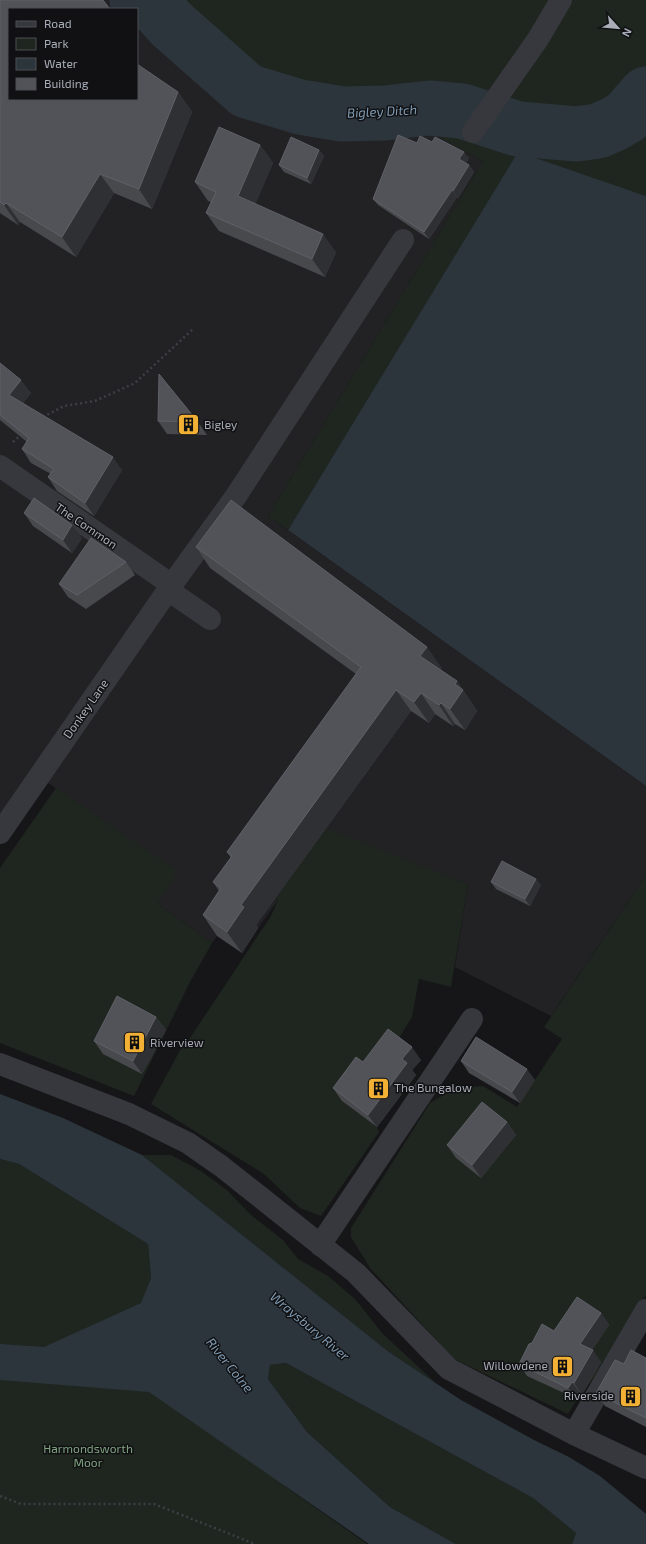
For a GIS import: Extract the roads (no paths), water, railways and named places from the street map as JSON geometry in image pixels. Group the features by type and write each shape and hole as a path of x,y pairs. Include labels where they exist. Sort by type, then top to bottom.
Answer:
{"street":[{"path":"473,132 538,39 561,0"},
{"name":"Donkey Lane","path":"0,833 170,588 236,496 403,240"},
{"name":"The Common","path":"0,466 170,588 210,619"},
{"path":"320,1245 472,1018"},
{"path":"0,1064 129,1114 188,1143 221,1166 356,1273 449,1369 574,1434 646,1468"},
{"path":"574,1434 646,1310"}],"water":[{"path":"518,152 646,196 646,786 288,530"},
{"path":"0,1094 63,1118 142,1155 389,1352 461,1400 534,1440 569,1457 600,1476 646,1514 646,1544 572,1544 576,1533 533,1498 286,1363 270,1365 268,1379 307,1432 390,1507 456,1544 369,1544 149,1392 0,1380 0,1344 44,1347 141,1303 151,1278 148,1244 19,1164 0,1159"}],"waterway":[{"name":"Bigley Ditch","path":"137,0 155,6 171,24 247,91 300,107 342,114 385,113 429,108 462,111 518,129 577,134 598,131 614,124 626,117 646,94"}],"place":[{"name":"Bigley","path":"188,425"},
{"name":"Riverview","path":"134,1043"},
{"name":"The Bungalow","path":"379,1088"},
{"name":"Willowdene","path":"563,1366"},
{"name":"Riverside","path":"630,1396"}],"water label":[{"name":"Wraysbury River","path":"310,1326"},
{"name":"River Colne","path":"230,1365"}],"park label":[{"name":"Harmondsworth Moor","path":"88,1456"}]}
